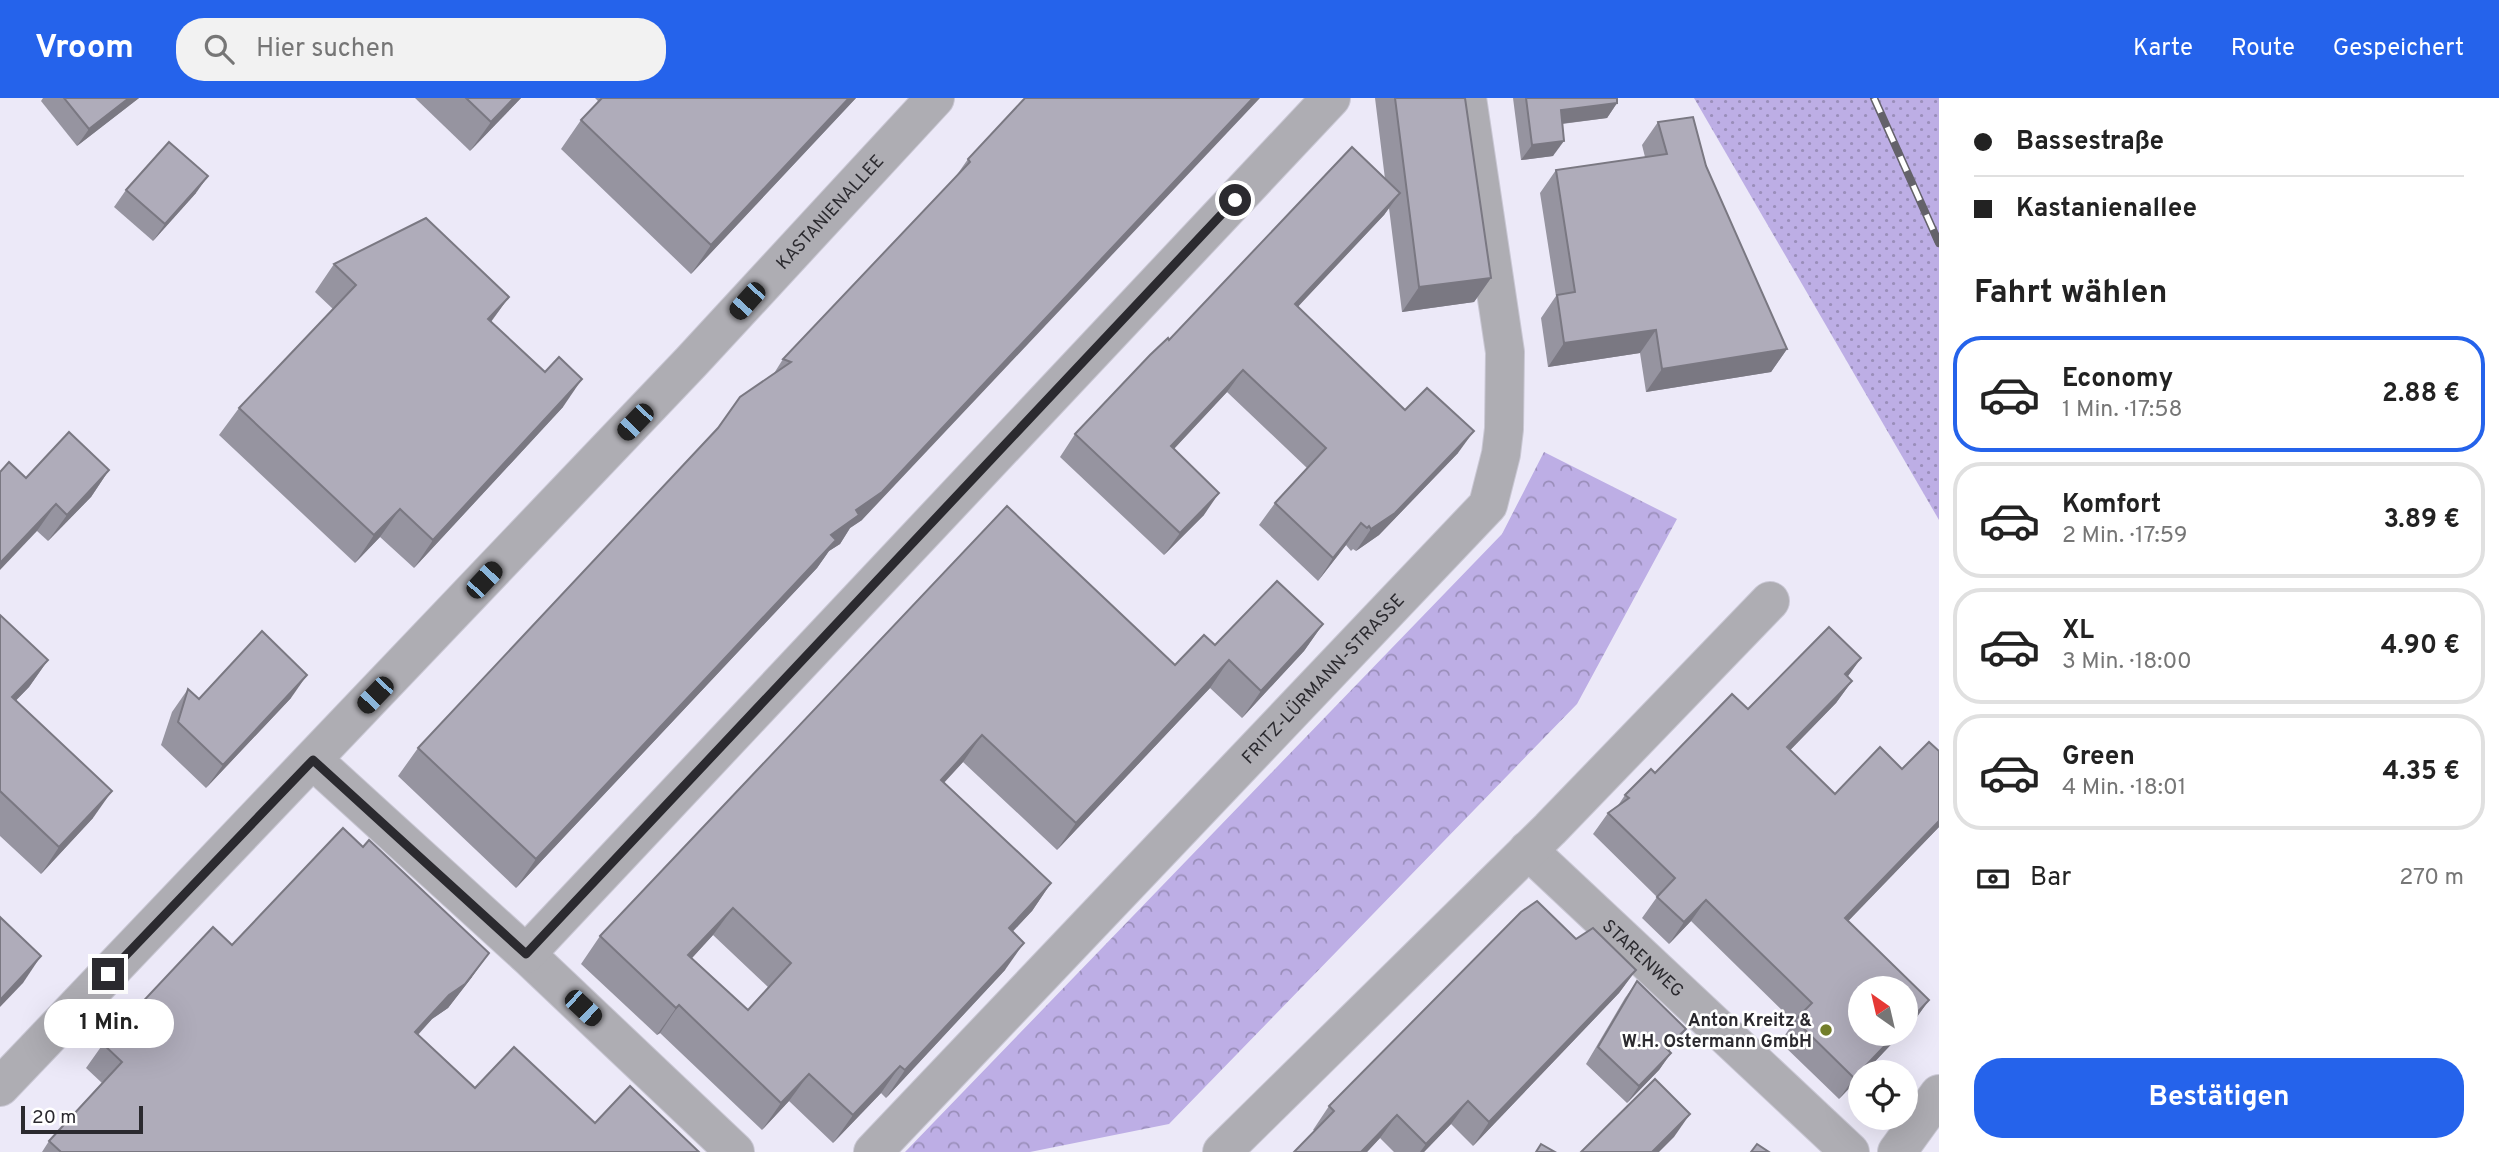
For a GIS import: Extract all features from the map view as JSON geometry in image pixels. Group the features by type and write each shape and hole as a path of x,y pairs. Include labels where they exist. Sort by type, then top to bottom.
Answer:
{"street":[{"name":"KASTANIENALLEE","path":"0,1087 691,362 936,98"},
{"path":"526,954 1331,98"},
{"name":"FRITZ-LÜRMANN-STRASSE","path":"873,1152 1488,505 1501,454 1504,429 1504,352 1467,98"},
{"path":"1222,1152 1528,850 1770,601"},
{"path":"313,760 526,954 735,1152"},
{"name":"STARENWEG","path":"1528,850 1850,1152"},
{"path":"1897,1152 1939,1094"}],"green space":[{"path":"1694,98 1939,98 1939,520"},
{"path":"1544,452 1677,519 1577,704 1169,1124 1030,1152 905,1152 1502,534"}],"building":[{"path":"64,98 129,98 89,129"},
{"path":"466,98 514,98 491,122"},
{"path":"602,98 849,98 711,245 581,120"},
{"path":"1025,98 1253,98 882,492 856,510 859,515 831,535 836,540 536,859 418,748 718,428 740,397 791,362 783,359 970,162 968,159"},
{"path":"1395,98 1465,98 1491,278 1419,287"},
{"path":"1526,98 1617,98 1617,103 1561,110 1564,141 1532,145"},
{"path":"1693,117 1706,166 1787,349 1662,369 1656,330 1564,343 1557,295 1575,292 1556,170 1667,154 1658,122"},
{"path":"169,142 208,176 165,224 126,190"},
{"path":"1352,147 1400,193 1295,304 1405,410 1427,388 1474,431 1395,513 1371,529 1361,523 1333,558 1275,503 1326,448 1243,370 1171,446 1219,493 1180,533 1075,434 1150,355 1168,338 1169,340"},
{"path":"426,218 509,297 488,319 545,372 559,357 582,379 433,540 400,509 374,535 239,408 356,285 334,264"},
{"path":"69,432 109,470 67,515 56,504 0,563 0,472 9,462 26,478"},
{"path":"1007,506 1175,665 1204,635 1215,645 1277,581 1323,624 1261,691 1229,660 1076,823 982,735 941,780 1051,883 1009,928 1024,943 905,1070 900,1066 853,1115 809,1074 781,1103 679,1005 676,1008 600,936","holes":["733,908 791,963 748,1010 688,955"]},
{"path":"0,615 48,660 12,697 112,791 59,847 0,791"},
{"path":"1829,627 1861,658 1845,674 1852,681 1787,747 1835,794 1880,747 1902,769 1929,742 1939,751 1939,821 1845,918 1904,976 1848,976 1848,1046 1885,1046 1871,1060 1848,1060 1848,1072 1795,1020 1812,1003 1706,900 1684,922 1657,897 1675,878 1608,813 1629,798 1625,795 1651,769 1655,773 1732,694 1748,709"},
{"path":"262,631 307,675 223,765 178,722 188,689 199,699"},
{"path":"343,828 363,847 369,840 489,953 465,984 449,995 415,1032 475,1088 514,1047 595,1123 630,1086 699,1152 61,1152 49,1141 122,1062 103,1044 213,927 232,945"},
{"path":"1537,901 1576,939 1593,928 1636,970 1489,1122 1468,1101 1426,1144 1397,1115 1361,1152 1294,1152 1334,1111 1329,1106 1521,912"},
{"path":"0,917 41,956 0,1000"},
{"path":"1637,981 1686,1029 1666,1048 1671,1053 1639,1086 1598,1047"},
{"path":"1918,989 1929,1000 1918,1011"},
{"path":"1655,1079 1690,1114 1652,1152 1581,1152"},
{"path":"1541,1144 1555,1152 1536,1152"},
{"path":"1757,1144 1769,1152 1751,1152"}],"railway":[{"path":"1874,98 1939,243"}],"place":[{"name":"Anton Kreitz & W.H. Ostermann GmbH","path":"1826,1030"}],"route":[{"path":"108,974 313,760 526,954 1235,200"}]}
